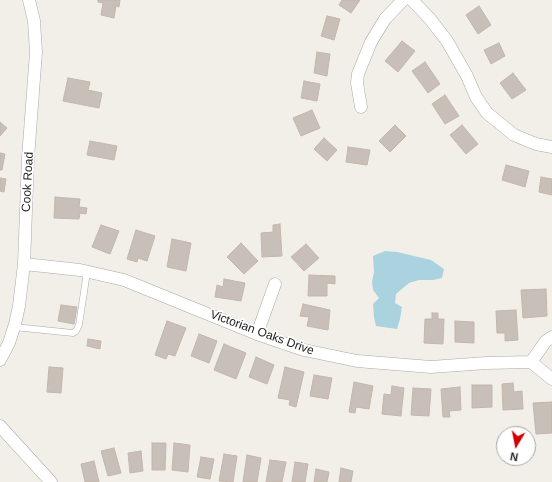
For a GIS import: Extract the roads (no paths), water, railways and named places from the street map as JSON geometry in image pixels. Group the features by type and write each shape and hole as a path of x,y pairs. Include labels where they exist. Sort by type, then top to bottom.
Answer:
{"street":[{"name":"Cook Road","path":"0,360 9,343 14,327 19,306 24,264 28,158 36,52 34,21 29,0"},
{"path":"361,107 357,83 358,74 371,42 386,19 403,0"},
{"path":"412,0 430,19 447,41 467,76 476,97 487,113 514,135 536,144 552,147"},
{"name":"Victorian Oaks Drive","path":"24,264 87,272 124,280 257,334 304,350 357,361 431,366 531,362"},
{"path":"257,334 275,284"},
{"path":"552,337 543,345 531,362 552,379"},
{"path":"0,426 51,482"}],"lane":[{"path":"14,327 72,333 76,331 79,325 87,272"}],"water":[{"path":"385,251 397,252 431,260 444,269 442,278 433,280 419,280 409,283 396,294 395,303 402,307 397,329 376,326 374,317 373,304 379,298 373,290 373,256"}]}
